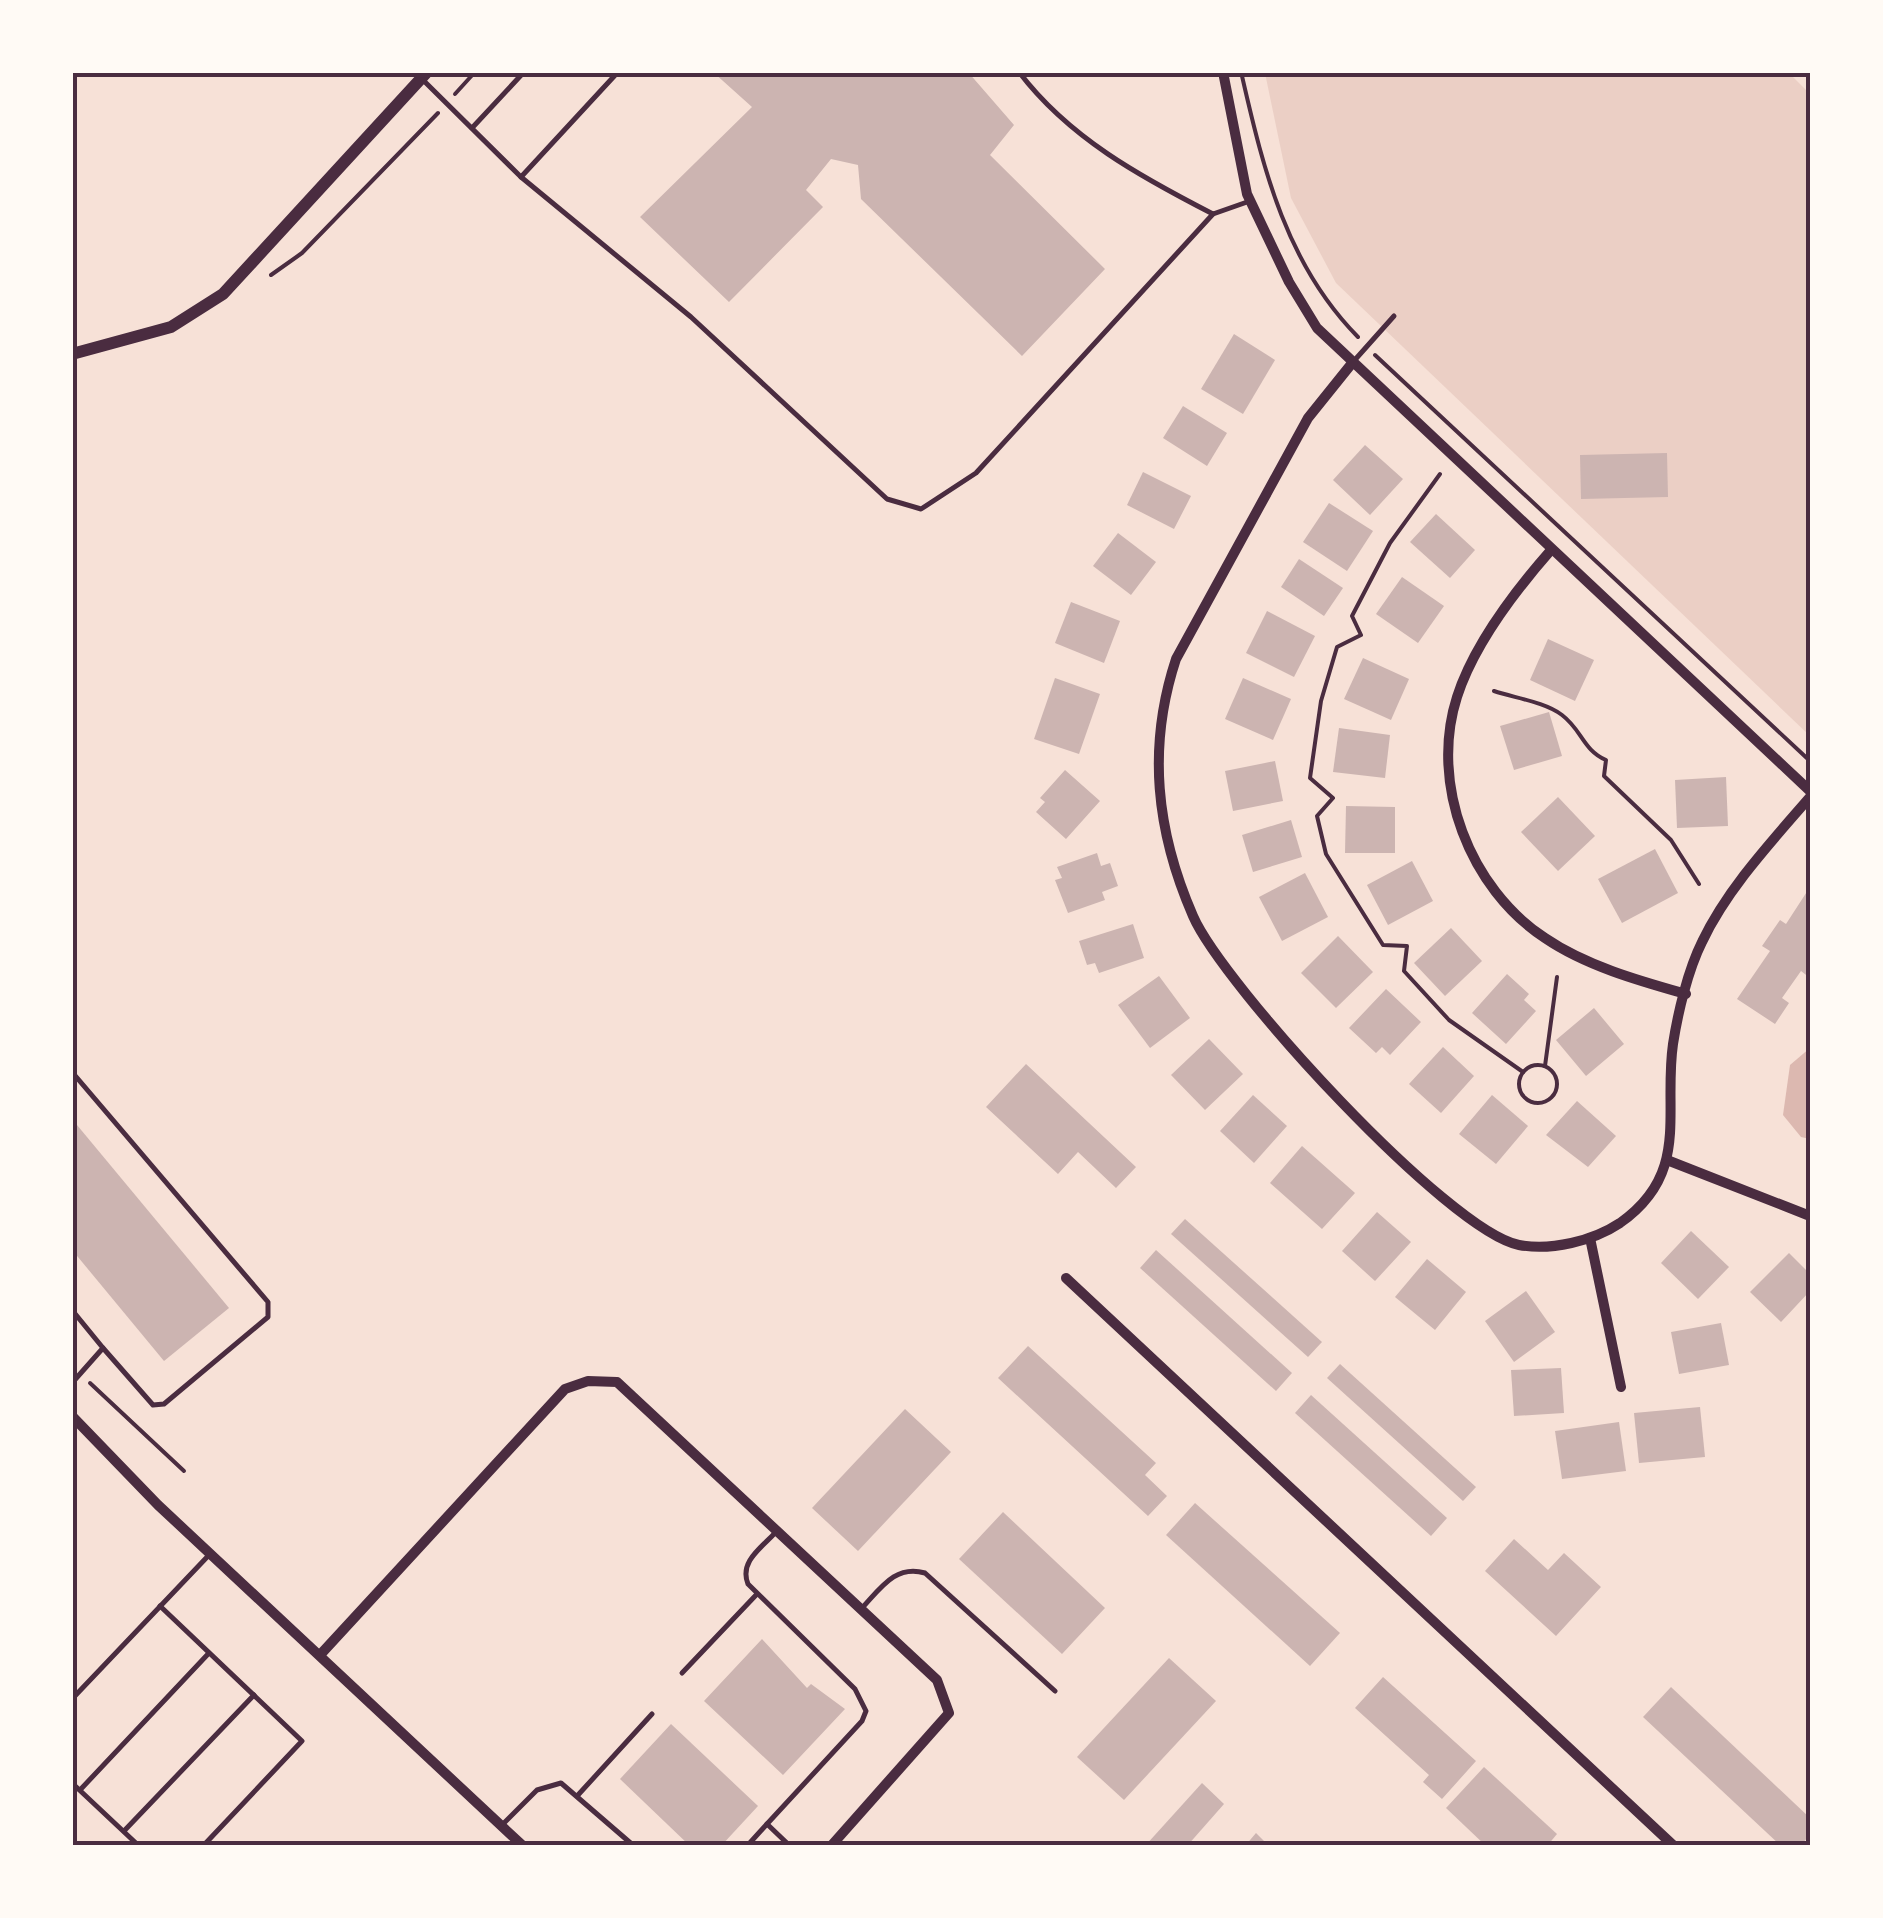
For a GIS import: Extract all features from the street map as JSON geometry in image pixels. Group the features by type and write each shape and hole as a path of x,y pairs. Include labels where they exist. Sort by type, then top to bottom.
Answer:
{"street":[{"path":"1223,72 1251,201 1317,328 1353,362 1551,550 1810,794 1763,851 1702,942 1673,1044 1673,1128 1667,1160 1638,1207 1619,1224 1590,1238 1552,1247 1518,1245 1477,1228 1405,1165 1340,1100 1226,968 1194,919 1174,859 1162,809 1156,738 1176,659 1308,418 1353,362"},
{"path":"72,354 172,327 223,294 424,76"},
{"path":"1551,550 1505,605 1457,697 1448,766 1462,833 1494,893 1546,940 1647,983 1686,994"},
{"path":"1667,1160 1810,1216"},
{"path":"1590,1238 1620,1387"},
{"path":"1066,1278 1674,1846"},
{"path":"320,1655 565,1389 588,1381 618,1382 937,1680 949,1712 831,1846"},
{"path":"72,1416 211,1553 524,1846"}],"lane":[{"path":"472,128 524,72"},
{"path":"521,177 618,72"},
{"path":"1019,72 1041,101 1127,170 1213,214"},
{"path":"424,76 521,177 690,317 887,499 921,509 976,473 1213,214 1251,201"},
{"path":"1353,362 1394,316"},
{"path":"72,1072 268,1302 268,1317 164,1404 153,1405 72,1310"},
{"path":"72,1383 103,1348"},
{"path":"747,1846 862,1721 866,1711 854,1689 756,1594 744,1573 746,1564 777,1531"},
{"path":"72,1699 211,1553"},
{"path":"861,1609 892,1576 913,1569 925,1573 1054,1691"},
{"path":"682,1673 756,1594"},
{"path":"160,1606 302,1741 203,1846"},
{"path":"80,1790 209,1653"},
{"path":"124,1832 254,1695"},
{"path":"578,1794 652,1714"},
{"path":"502,1826 547,1785 561,1782 634,1846"},
{"path":"72,1783 139,1846"},
{"path":"767,1824 790,1846"}],"path":[{"path":"456,93 476,72"},
{"path":"1241,72 1275,206 1312,281 1366,346 1810,761"},
{"path":"271,275 302,253 436,115"},
{"path":"1440,474 1390,542 1352,616 1362,635 1338,647 1321,701 1310,778 1333,798 1317,816 1326,854 1383,944 1407,946 1404,971 1449,1020 1523,1072"},
{"path":"1494,691 1559,712 1572,724 1589,752 1606,760 1604,776 1671,840 1699,884"},
{"path":"1545,1066 1534,1065 1523,1072 1518,1084 1522,1096 1532,1103 1544,1103 1554,1096 1558,1083 1545,1066 1557,976"},
{"path":"81,1374 184,1472"}],"shaded area":[{"path":"1788,72 1810,94 1810,736 1336,283 1291,198 1265,73"},
{"path":"1810,1048 1810,1139 1801,1137 1783,1115 1790,1065"}],"building":[{"path":"713,72 968,72 1014,125 990,155 1105,269 1022,356 861,199 858,165 831,159 806,190 823,207 729,302 640,217 752,107"},
{"path":"1234,334 1275,360 1243,414 1201,389"},
{"path":"1183,406 1227,433 1207,466 1163,438"},
{"path":"1365,445 1403,479 1370,515 1333,480"},
{"path":"1667,453 1668,497 1581,499 1580,455"},
{"path":"1143,472 1191,496 1174,529 1127,505"},
{"path":"1329,503 1373,531 1347,571 1303,542"},
{"path":"1436,514 1475,550 1450,578 1410,542"},
{"path":"1118,533 1156,562 1131,595 1093,566"},
{"path":"1299,559 1343,588 1324,616 1281,587"},
{"path":"1402,577 1444,606 1418,643 1376,614"},
{"path":"1071,602 1120,621 1104,663 1055,643"},
{"path":"1267,611 1315,636 1294,677 1246,653"},
{"path":"1548,639 1594,660 1575,701 1530,680"},
{"path":"1363,658 1409,679 1391,720 1344,699"},
{"path":"1055,678 1100,694 1079,754 1034,739"},
{"path":"1243,678 1291,699 1273,740 1225,719"},
{"path":"1549,712 1562,756 1514,770 1500,726"},
{"path":"1339,728 1390,735 1385,778 1333,772"},
{"path":"1275,761 1283,801 1233,811 1225,771"},
{"path":"1065,770 1100,801 1066,839 1036,812 1045,802 1040,798"},
{"path":"1726,777 1728,826 1677,828 1675,780"},
{"path":"1558,797 1595,836 1558,871 1521,832"},
{"path":"1346,806 1395,807 1395,853 1345,853"},
{"path":"1291,820 1302,857 1253,872 1242,835"},
{"path":"1655,849 1678,893 1622,923 1598,879"},
{"path":"1097,853 1101,866 1110,863 1118,886 1102,892 1105,900 1068,913 1055,880 1062,878 1057,867"},
{"path":"1412,861 1433,901 1388,925 1367,885"},
{"path":"1305,873 1328,917 1282,941 1259,897"},
{"path":"1810,887 1810,978 1801,971 1782,998 1789,1003 1775,1024 1737,999 1770,951 1762,946 1780,920 1786,924"},
{"path":"1133,924 1144,958 1099,973 1095,963 1087,965 1079,941"},
{"path":"1451,928 1482,961 1445,996 1414,963"},
{"path":"1338,936 1373,972 1336,1008 1301,973"},
{"path":"1507,974 1529,994 1524,1000 1536,1011 1506,1044 1472,1013"},
{"path":"1159,976 1190,1018 1150,1048 1118,1005"},
{"path":"1386,989 1421,1022 1390,1055 1382,1047 1376,1053 1349,1028"},
{"path":"1594,1008 1624,1044 1586,1076 1556,1040"},
{"path":"1209,1039 1243,1074 1205,1110 1171,1075"},
{"path":"1443,1047 1474,1076 1441,1113 1409,1084"},
{"path":"1026,1064 1136,1167 1116,1188 1078,1152 1058,1174 986,1107"},
{"path":"1253,1095 1287,1126 1254,1163 1220,1131"},
{"path":"1492,1095 1528,1126 1496,1164 1459,1134"},
{"path":"1577,1101 1616,1136 1588,1167 1546,1135"},
{"path":"72,1119 229,1308 164,1361 73,1251"},
{"path":"1302,1146 1355,1193 1322,1229 1270,1183"},
{"path":"1377,1212 1411,1242 1375,1281 1342,1251"},
{"path":"1185,1219 1322,1342 1308,1357 1171,1234"},
{"path":"1691,1231 1729,1267 1698,1299 1661,1263"},
{"path":"1156,1250 1292,1373 1276,1391 1140,1268"},
{"path":"1789,1253 1810,1274 1810,1291 1781,1322 1750,1292"},
{"path":"1427,1259 1466,1292 1435,1330 1395,1297"},
{"path":"1526,1291 1555,1332 1514,1362 1485,1321"},
{"path":"1721,1323 1729,1365 1679,1374 1671,1332"},
{"path":"1028,1346 1156,1463 1145,1475 1167,1496 1148,1516 998,1378"},
{"path":"1340,1364 1476,1487 1463,1501 1327,1378"},
{"path":"1561,1368 1564,1413 1514,1416 1511,1370"},
{"path":"1311,1395 1447,1518 1431,1536 1295,1413"},
{"path":"1700,1407 1705,1457 1639,1463 1634,1413"},
{"path":"905,1409 951,1452 858,1551 812,1508"},
{"path":"1619,1422 1626,1471 1562,1479 1555,1431"},
{"path":"1195,1503 1340,1633 1310,1666 1166,1535"},
{"path":"1003,1512 1105,1608 1062,1654 959,1559"},
{"path":"1514,1539 1548,1570 1564,1553 1601,1587 1556,1636 1485,1571"},
{"path":"762,1639 807,1688 811,1684 845,1709 783,1775 704,1701"},
{"path":"1169,1658 1216,1701 1124,1800 1077,1757"},
{"path":"1383,1677 1476,1761 1442,1799 1423,1782 1429,1775 1355,1708"},
{"path":"1671,1687 1810,1818 1810,1835 1800,1846 1781,1846 1643,1717"},
{"path":"671,1724 758,1806 721,1846 690,1846 620,1779"},
{"path":"1484,1767 1557,1834 1547,1846 1486,1846 1446,1808"},
{"path":"1202,1783 1224,1804 1187,1846 1145,1846"},
{"path":"1256,1833 1269,1846 1245,1846"}]}
